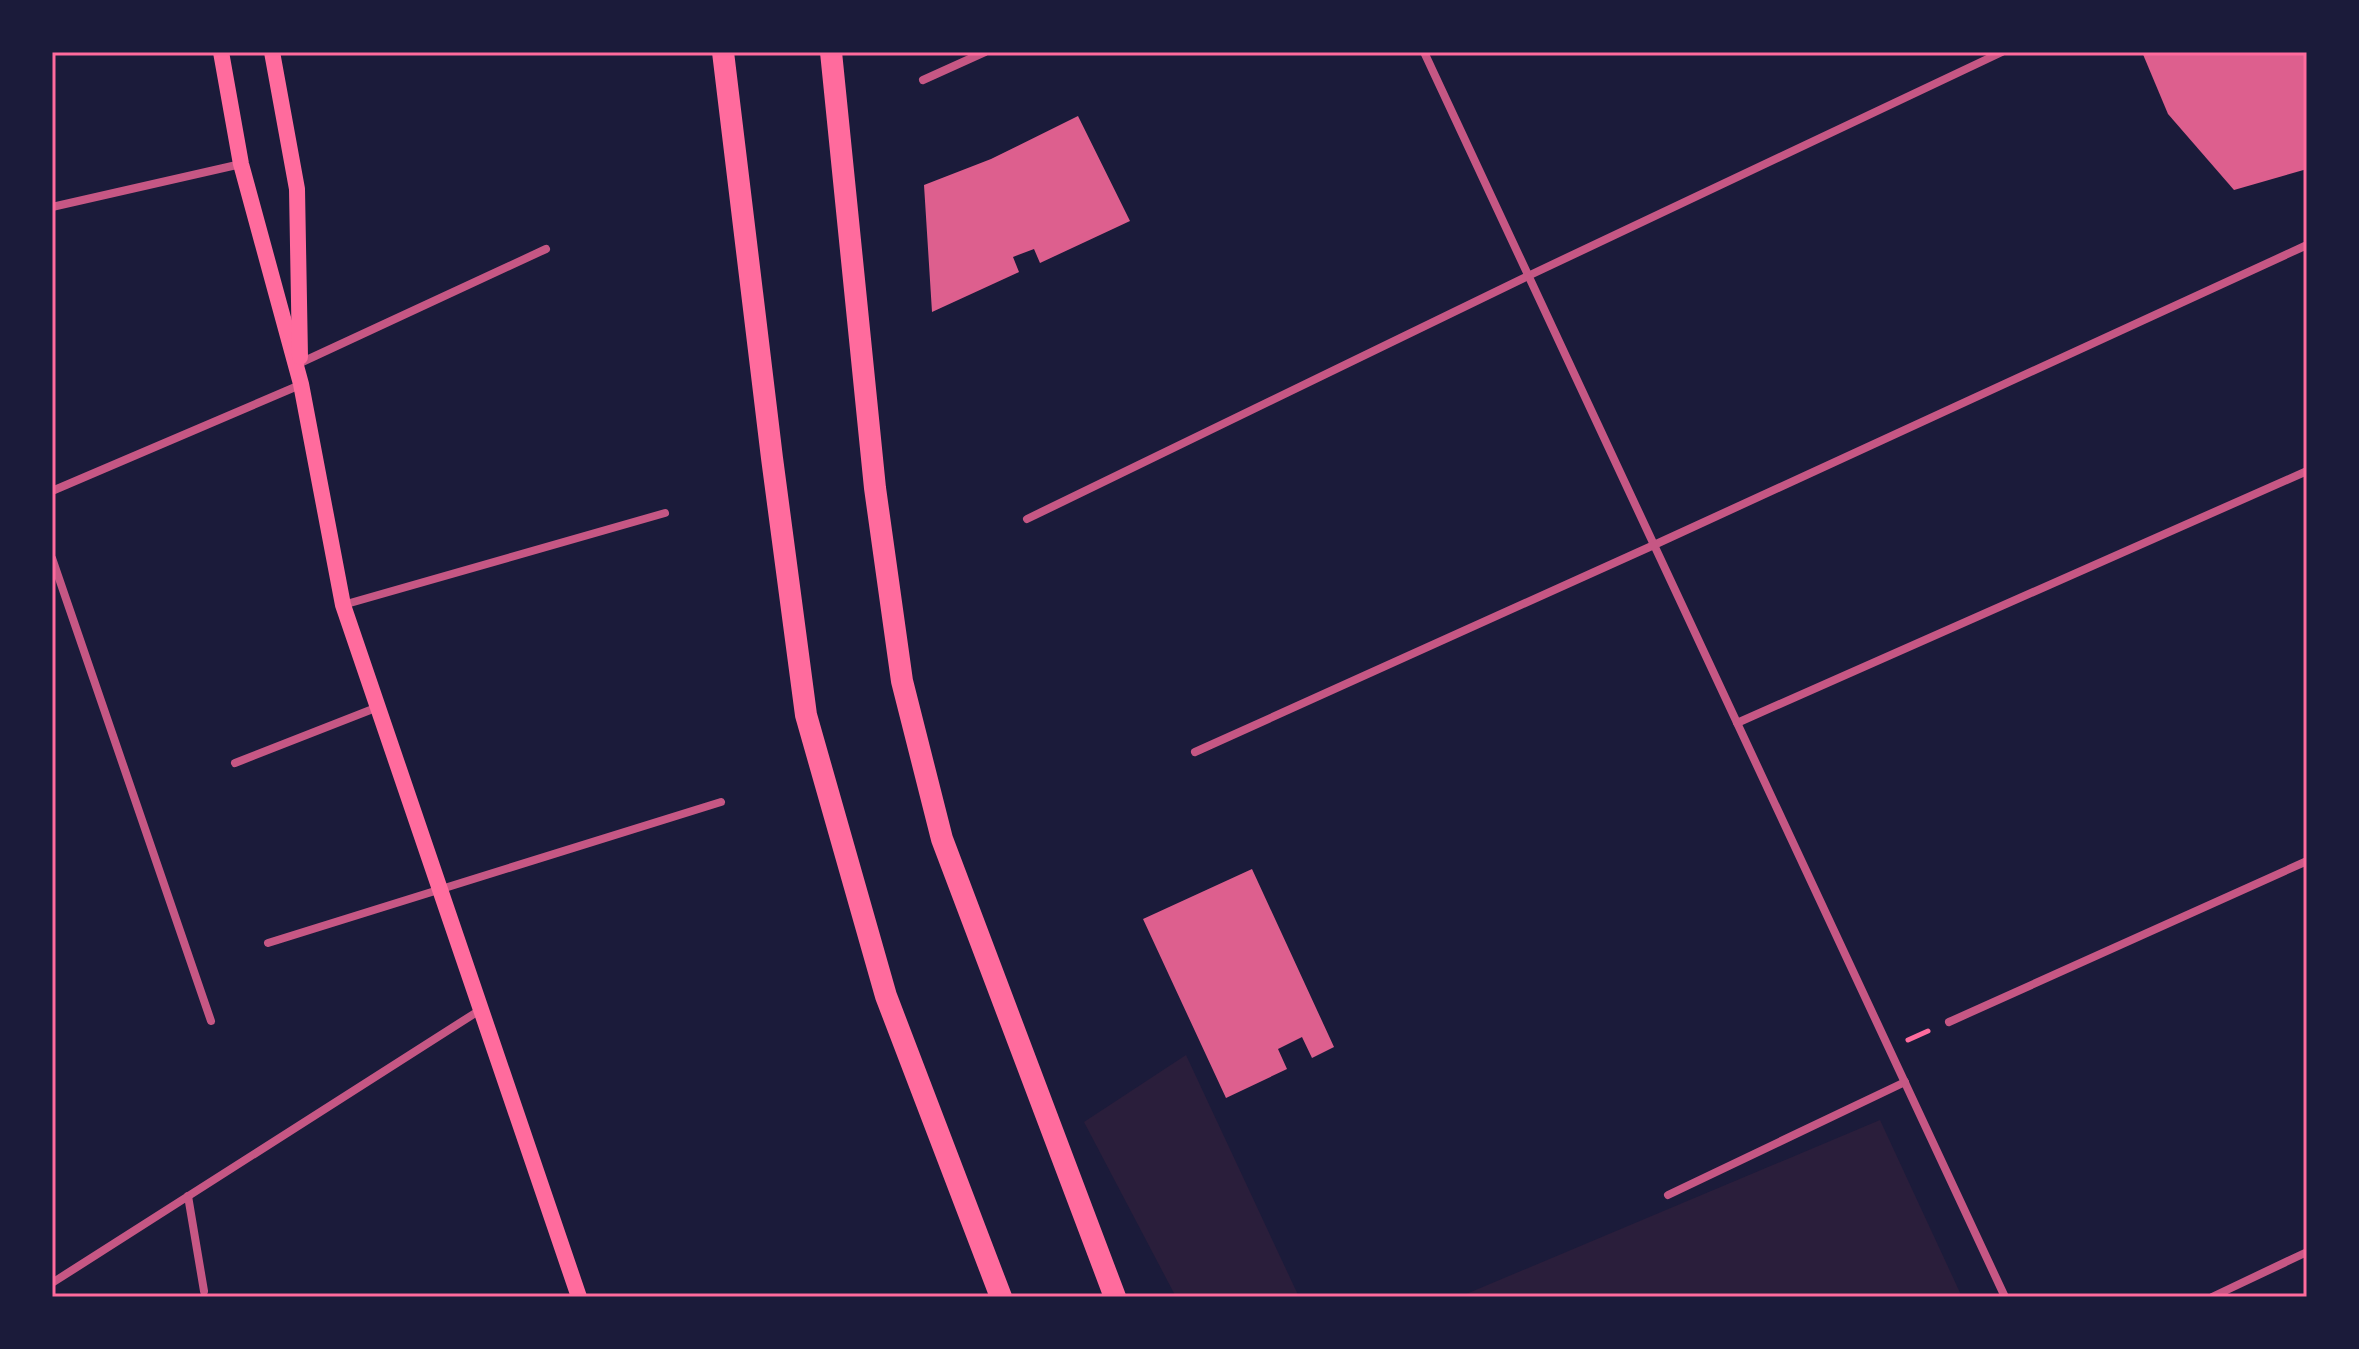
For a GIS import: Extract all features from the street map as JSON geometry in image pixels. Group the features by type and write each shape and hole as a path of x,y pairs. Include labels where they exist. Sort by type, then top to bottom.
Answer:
{"highway":[{"path":"723,52 806,715 886,996 1001,1297"},
{"path":"831,52 870,445 902,681 942,839 1115,1297"}],"main road":[{"path":"221,52 241,164 301,384 343,605 579,1297"},
{"path":"272,52 297,189 300,363"}],"street":[{"path":"923,80 985,52"},
{"path":"1424,52 2005,1297"},
{"path":"1027,519 1528,276 2002,52"},
{"path":"52,207 241,164"},
{"path":"1195,752 2307,245"},
{"path":"300,363 546,249"},
{"path":"52,491 301,384"},
{"path":"1737,723 2307,471"},
{"path":"343,605 665,513"},
{"path":"52,558 211,1021"},
{"path":"235,763 378,707"},
{"path":"268,943 721,802"},
{"path":"1949,1022 2307,861"},
{"path":"52,1283 480,1010"},
{"path":"1668,1195 1905,1082"},
{"path":"188,1196 204,1291"},
{"path":"2212,1297 2307,1252"}],"path":[{"path":"1889,1048 1949,1022"}],"shaded area":[{"path":"1186,1055 1299,1297 1176,1297 1084,1122"},
{"path":"1880,1120 1962,1297 1459,1297"}],"building":[{"path":"2142,52 2307,52 2307,169 2234,190 2168,114"},
{"path":"1078,116 1130,221 1040,263 1034,249 1013,257 1019,272 932,312 924,185 991,159"},
{"path":"1252,869 1334,1047 1312,1058 1302,1037 1278,1049 1287,1069 1226,1098 1143,919"}]}
